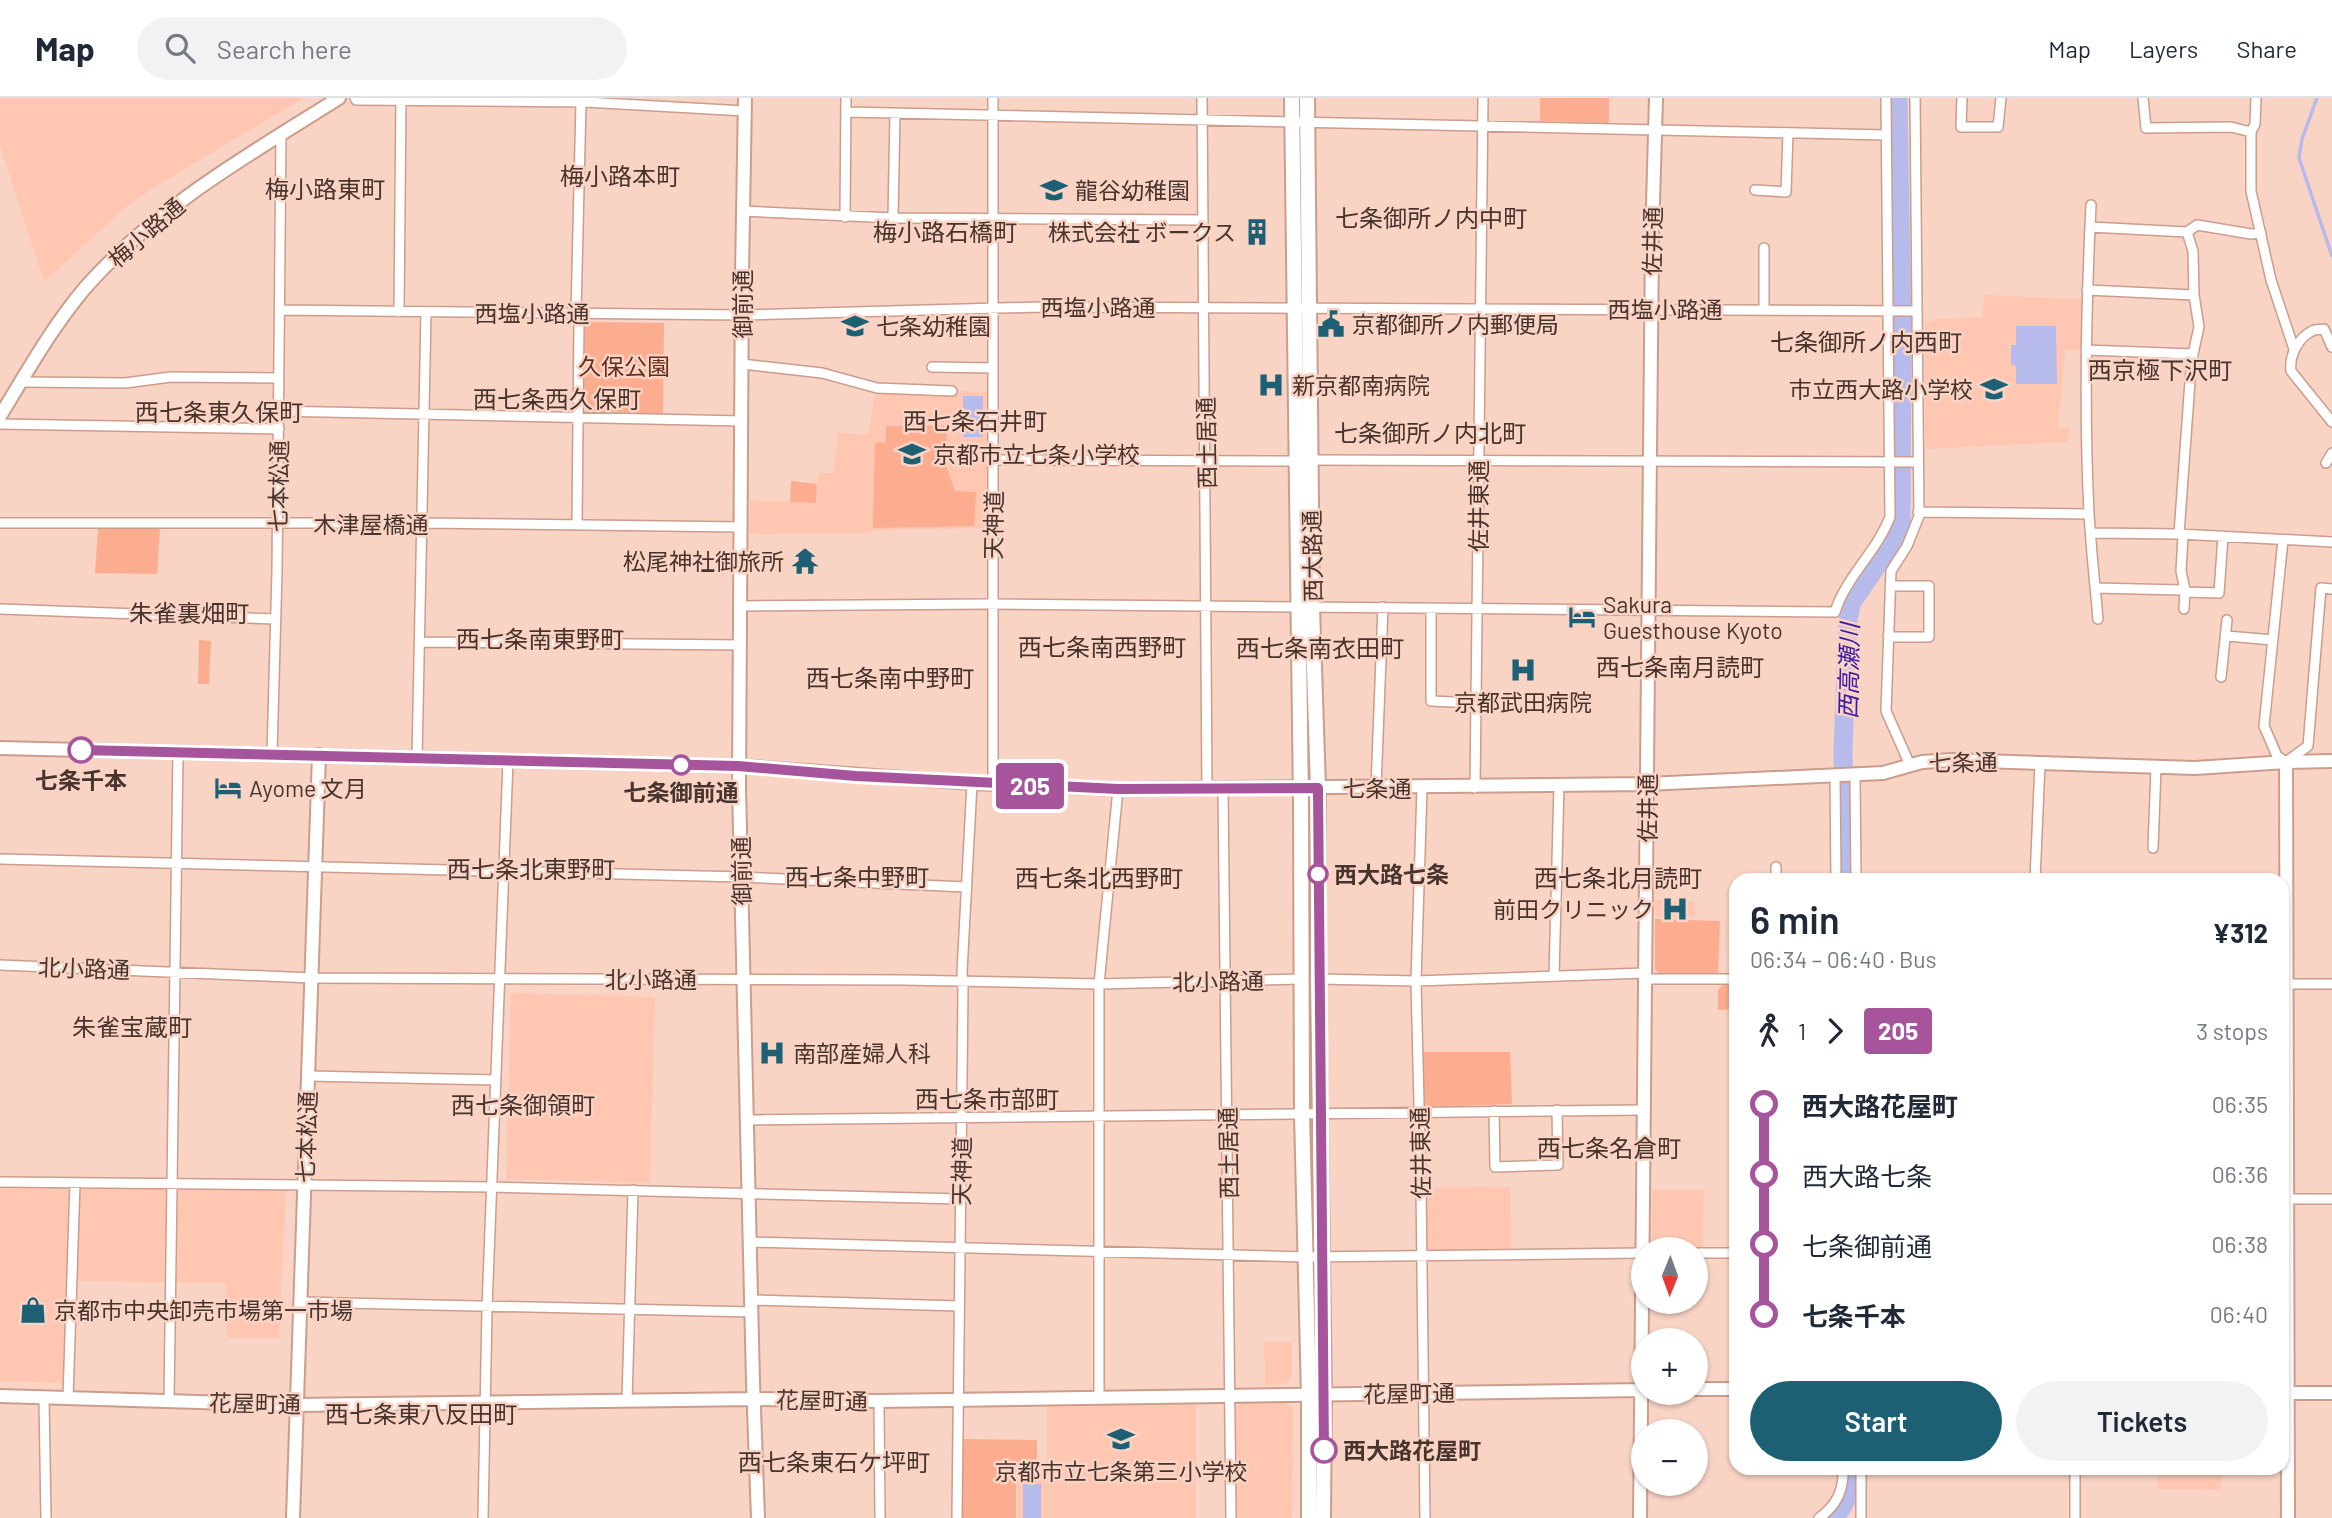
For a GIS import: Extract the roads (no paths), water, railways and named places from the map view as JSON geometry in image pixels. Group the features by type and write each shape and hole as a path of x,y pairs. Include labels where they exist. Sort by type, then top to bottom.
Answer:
{"main road":[{"name":"西大路通","path":"1292,98 1299,122 1302,307 1305,607 1300,789 1309,1518"},
{"name":"西大路通","path":"1299,122 1307,98"},
{"name":"西大路通","path":"1305,607 1318,788 1324,1518"}],"street":[{"name":"梅小路通","path":"0,416 56,327 103,270 174,204 339,98"},
{"path":"355,98 745,105"},
{"path":"845,217 846,98"},
{"name":"天神道","path":"993,98 993,784"},
{"name":"西土居通","path":"1202,98 1207,789"},
{"name":"佐井東通","path":"1475,788 1483,98"},
{"name":"佐井通","path":"1643,1237 1656,98"},
{"path":"741,606 992,604 1835,612 1841,592 1883,534 1890,517 1886,98"},
{"path":"1910,765 1886,711 1891,572 1915,531 1919,512 1915,98"},
{"path":"1962,98 1961,127 1998,127 2001,98"},
{"path":"2143,98 2146,128 2231,127 2251,132"},
{"path":"2256,98 2255,124 2251,132 2251,191 2270,280 2294,349"},
{"path":"399,312 401,99"},
{"path":"577,525 579,323 576,314 584,101"},
{"name":"御前通","path":"745,105 738,766 758,1518"},
{"path":"846,112 1886,135"},
{"path":"893,218 895,114"},
{"path":"1755,190 1786,192 1788,133"},
{"name":"七本松通","path":"272,754 279,429 281,134"},
{"path":"2091,205 2086,350 2089,514 2098,620"},
{"path":"743,211 893,218 1203,220"},
{"path":"2090,227 2187,232 2197,225 2251,234 2261,233"},
{"path":"2184,609 2181,534 2193,354 2199,327 2194,295 2193,251 2187,232"},
{"path":"1764,248 1764,310"},
{"path":"2087,290 2194,295"},
{"name":"西塩小路通","path":"280,310 742,315 993,308 1203,307 1917,311"},
{"path":"417,760 426,313"},
{"path":"2332,347 2324,329 2312,331 2294,349 2290,360 2291,370 2332,422"},
{"path":"2086,350 2193,354"},
{"path":"742,364 822,373 877,388 952,391"},
{"path":"932,367 993,368"},
{"path":"21,382 125,383 171,377 278,379"},
{"path":"278,411 424,412 742,421"},
{"path":"0,424 279,429"},
{"path":"2326,463 2332,453"},
{"path":"994,460 1918,462"},
{"path":"1919,512 2089,514"},
{"name":"木津屋橋通","path":"0,523 422,523 741,527"},
{"path":"2091,533 2181,534 2332,542"},
{"path":"2095,588 2219,593 2223,536"},
{"path":"2283,540 2264,726 2277,756 2286,762"},
{"path":"1888,637 1929,637 1929,586 1890,586"},
{"path":"2286,762 2308,746 2321,588 2332,589"},
{"path":"1376,788 1383,607"},
{"path":"1431,608 1431,701 1477,703"},
{"path":"0,610 276,619"},
{"path":"2221,677 2227,620"},
{"path":"2227,636 2273,640"},
{"path":"420,642 741,645"},
{"name":"七条通","path":"0,748 738,766 972,783 1118,789 1647,785 1853,776 1952,760 2156,768 2332,761"},
{"path":"169,1401 178,752"},
{"name":"七本松通","path":"293,1518 319,755"},
{"path":"483,1518 487,1308 508,761"},
{"path":"2284,873 2286,762"},
{"path":"2035,873 2040,763"},
{"path":"2153,848 2156,768"},
{"path":"1835,776 1836,873"},
{"path":"1853,776 1856,873"},
{"name":"天神道","path":"957,1518 963,981 972,783"},
{"path":"1554,976 1559,785"},
{"name":"佐井東通","path":"1422,788 1416,981 1423,1256 1425,1518"},
{"path":"1099,1398 1099,985 1118,789"},
{"name":"西土居通","path":"1223,789 1231,1518"},
{"path":"0,859 741,877 966,887"},
{"path":"1776,867 1776,873"},
{"name":"北小路通","path":"0,965 312,978 743,979 1099,985 1302,979"},
{"path":"1318,979 1416,981 1554,976 1729,979"},
{"path":"2289,984 2332,984"},
{"path":"308,1076 496,1080"},
{"path":"1494,1111 1496,1167 1558,1165 1557,1110"},
{"path":"747,1120 1644,1110"},
{"path":"0,1182 492,1187 960,1199"},
{"path":"68,1398 75,1183"},
{"path":"627,1401 633,1190"},
{"path":"2289,1199 2332,1199"},
{"path":"750,1242 1305,1257 1631,1253"},
{"path":"1708,1253 1729,1253"},
{"path":"300,1302 487,1308 630,1308 664,1311 751,1306 959,1306"},
{"path":"1708,1389 1729,1389"},
{"name":"花屋町通","path":"0,1396 295,1405 755,1399 879,1401 1631,1390"},
{"path":"2289,1393 2332,1393"},
{"path":"44,1398 46,1518"},
{"path":"879,1401 880,1518"},
{"name":"佐井通","path":"1640,1518 1642,1405"},
{"path":"1819,1518 1833,1506 1839,1496 1843,1475"},
{"path":"1861,1475 1861,1518"},
{"path":"2075,1475 2075,1518"},
{"path":"2287,1475 2288,1518"}],"water":[{"path":"2016,326 2056,326 2057,384 2016,384 2016,366 2011,364 2011,345 2016,345"},
{"path":"963,396 983,396 983,437 963,437"},
{"path":"1023,1484 1041,1484 1041,1518 1023,1518"}],"waterway":[{"name":"西高瀬川","path":"1845,873 1843,750 1848,618 1852,602 1885,554 1901,524 1902,334 1898,98"},
{"path":"2317,98 2302,139 2299,158 2332,256"},
{"name":"西高瀬川","path":"1834,1518 1847,1495 1850,1475"}],"place":[{"name":"龍谷幼稚園","path":"1054,190"},
{"name":"株式会社 ボークス","path":"1257,232"},
{"name":"京都御所ノ内郵便局","path":"1331,324"},
{"name":"七条幼稚園","path":"855,326"},
{"name":"新京都南病院","path":"1271,385"},
{"name":"市立西大路小学校","path":"1994,389"},
{"name":"京都市立七条小学校","path":"912,454"},
{"name":"松尾神社御旅所","path":"805,561"},
{"name":"Sakura Guesthouse Kyoto","path":"1582,617"},
{"name":"京都武田病院","path":"1523,670"},
{"name":"七条千本","path":"81,750"},
{"name":"七条御前通","path":"681,765"},
{"name":"Ayome 文月","path":"228,788"},
{"name":"西大路七条","path":"1318,874"},
{"name":"前田クリニック","path":"1675,909"},
{"name":"南部産婦人科","path":"772,1053"},
{"name":"京都市中央卸売市場第一市場","path":"33,1310"},
{"name":"京都市立七条第三小学校","path":"1121,1439"},
{"name":"西大路花屋町","path":"1324,1450"}],"district":[{"name":"梅小路本町","path":"620,175"},
{"name":"梅小路東町","path":"325,188"},
{"name":"七条御所ノ内中町","path":"1431,217"},
{"name":"梅小路石橋町","path":"945,231"},
{"name":"七条御所ノ内西町","path":"1866,341"},
{"name":"西京極下沢町","path":"2160,369"},
{"name":"西七条西久保町","path":"557,398"},
{"name":"西七条東久保町","path":"219,411"},
{"name":"西七条石井町","path":"975,420"},
{"name":"七条御所ノ内北町","path":"1430,432"},
{"name":"朱雀裏畑町","path":"189,612"},
{"name":"西七条南東野町","path":"540,638"},
{"name":"西七条南西野町","path":"1102,646"},
{"name":"西七条南衣田町","path":"1320,647"},
{"name":"西七条南月読町","path":"1680,666"},
{"name":"西七条南中野町","path":"890,677"},
{"name":"西七条北東野町","path":"531,868"},
{"name":"西七条中野町","path":"857,876"},
{"name":"西七条北西野町","path":"1099,877"},
{"name":"西七条北月読町","path":"1618,877"},
{"name":"朱雀宝蔵町","path":"132,1026"},
{"name":"西七条市部町","path":"987,1098"},
{"name":"西七条御領町","path":"523,1104"},
{"name":"西七条名倉町","path":"1609,1147"},
{"name":"西七条東八反田町","path":"421,1413"},
{"name":"西七条東石ケ坪町","path":"834,1461"}],"park label":[{"name":"久保公園","path":"624,366"}]}
